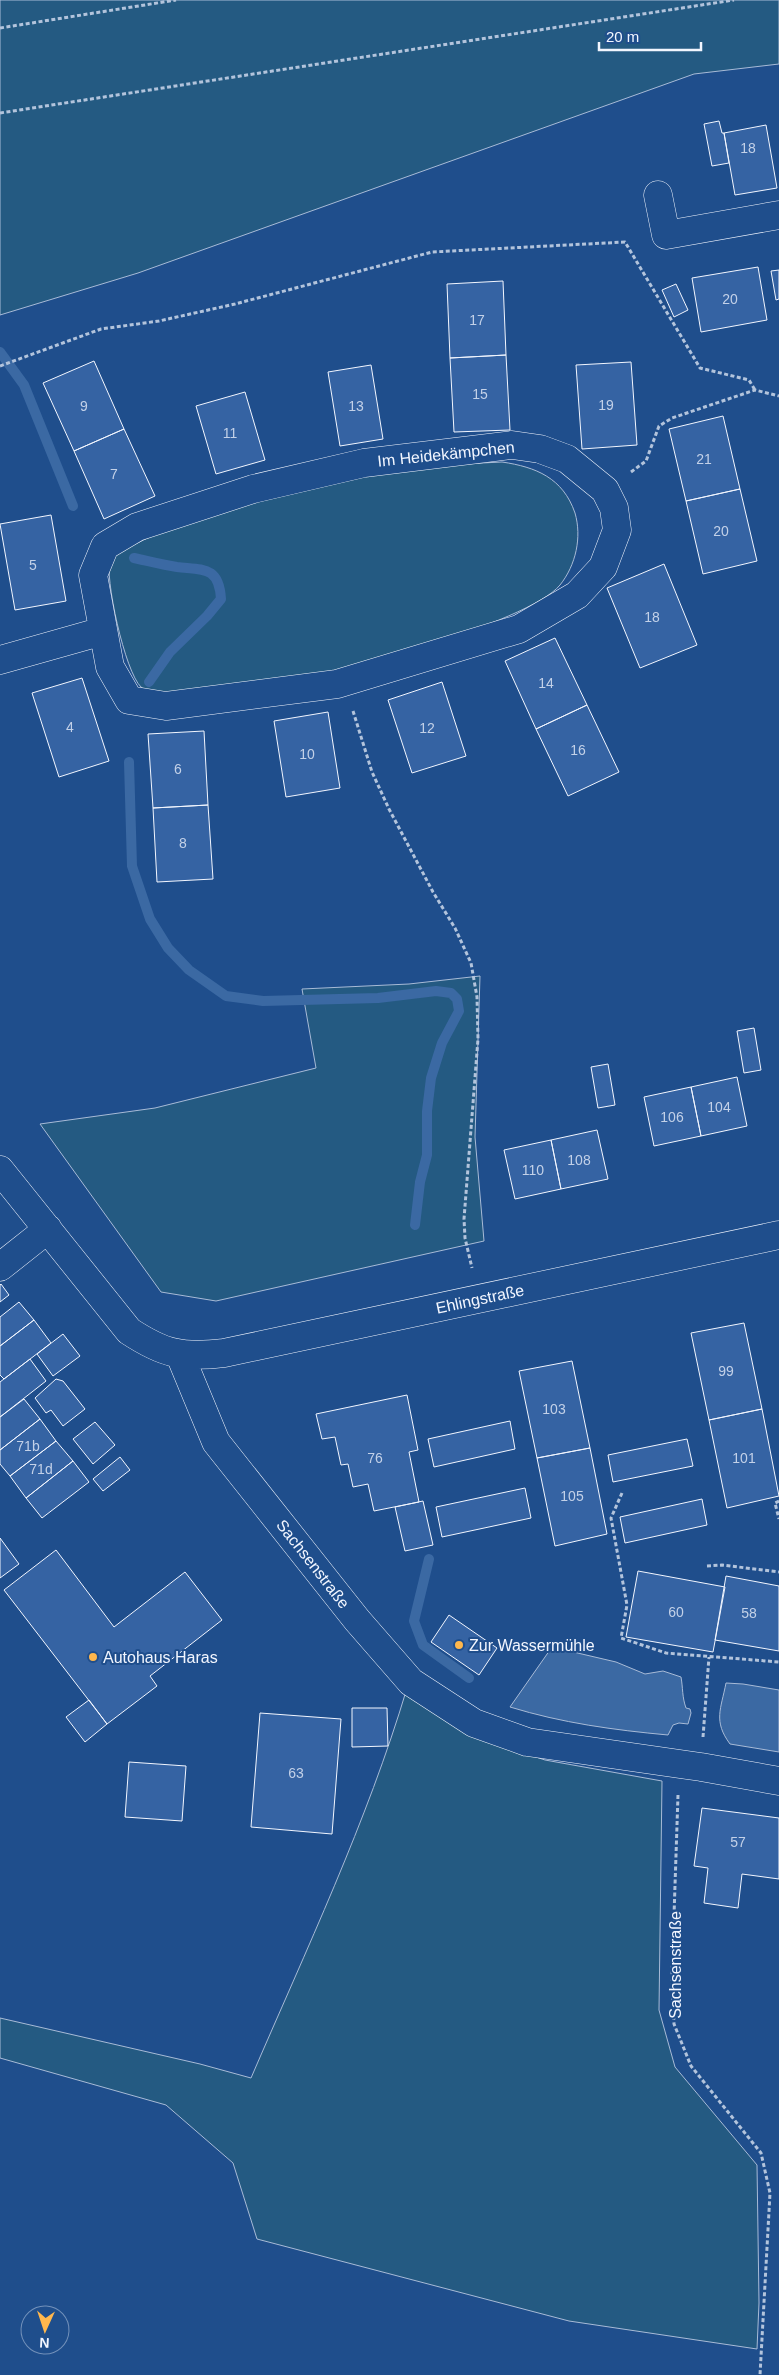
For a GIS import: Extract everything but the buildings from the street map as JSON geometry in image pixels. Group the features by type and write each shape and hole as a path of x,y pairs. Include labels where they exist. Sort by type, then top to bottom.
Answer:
{"street":[{"path":"658,195 666,235 779,215"},
{"name":"Im Heidekämpchen","path":"512,445 540,449 567,459 605,490 614,508 617,530 603,567 577,595 519,630 344,682 166,706 128,700 110,667 93,575 105,546 137,527 253,489 364,463 512,445"},
{"path":"0,660 103,631"},
{"path":"0,1170 129,1331 152,1346 180,1354"},
{"path":"0,1267 48,1229"},
{"name":"Ehlingstraße","path":"180,1354 224,1353 779,1234"},
{"name":"Sachsenstraße","path":"180,1354 216,1442 357,1620 412,1682 474,1724 527,1742 779,1781"}],"path":[{"path":"0,28 176,0"},
{"path":"0,113 734,0"},
{"path":"0,366 101,329 159,321 235,304 432,252 624,242 700,368 749,380 755,390"},
{"path":"605,490 646,461 659,426 672,418 755,390 779,396"},
{"path":"344,682 372,772 433,892 455,928 471,963 477,997 478,1039 464,1219 465,1238 479,1299"},
{"path":"622,1493 612,1518 627,1605 621,1638 666,1653 779,1662"},
{"path":"779,1501 775,1503 779,1518"},
{"path":"707,1566 722,1565 779,1572"},
{"path":"690,1766 709,1657"},
{"name":"Sachsenstraße","path":"690,1766 672,1976 674,2024 691,2066 762,2153 770,2193 760,2375"}],"shaded area":[{"path":"0,0 779,0 779,64 694,74 138,273 0,315"},
{"path":"502,462 526,467 547,476 563,491 575,513 578,541 574,560 560,585 541,600 509,616 423,647 295,681 241,688 159,693 141,687 135,678 117,624 110,584 110,557 154,535 201,516 300,488 403,470"},
{"path":"480,976 475,1137 484,1241 216,1301 161,1292 40,1124 155,1108 316,1068 302,989 409,984"},
{"path":"552,1647 616,1662 645,1674 663,1671 681,1677 686,1708 690,1709 691,1713 688,1724 679,1723 673,1725 668,1735 588,1725 510,1707"},
{"path":"726,1683 779,1690 779,1752 730,1744 720,1721"},
{"path":"407,1688 470,1735 545,1760 662,1781 659,2010 675,2067 757,2165 759,2303 757,2349 569,2321 257,2239 233,2163 166,2105 0,2058 0,2018 200,2064 251,2078 355,1837"}],"waterway":[{"path":"0,352 24,385 73,506"},
{"path":"134,558 208,572 217,580 220,588 221,599 207,616 170,652 149,682"},
{"path":"129,762 132,866 150,919 168,948 189,970 226,996 263,1001 378,998 436,991 451,993 457,999 459,1011 442,1043 431,1078 427,1111 427,1155 420,1182 415,1225"},
{"path":"429,1559 414,1621 423,1645 469,1678"}],"place":[{"name":"Zur Wassermühle","path":"459,1645"},
{"name":"Autohaus Haras","path":"93,1657"}]}
